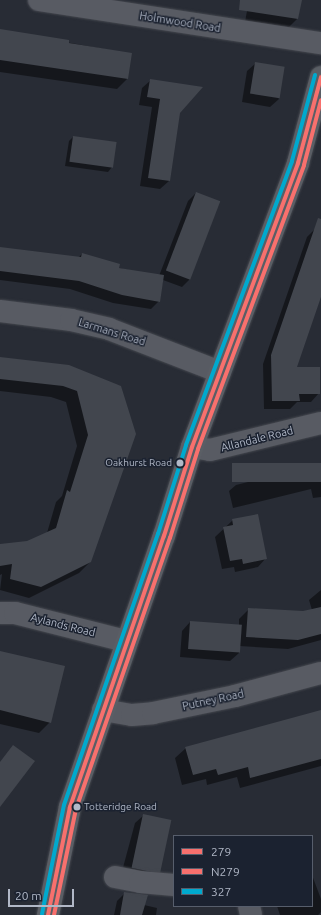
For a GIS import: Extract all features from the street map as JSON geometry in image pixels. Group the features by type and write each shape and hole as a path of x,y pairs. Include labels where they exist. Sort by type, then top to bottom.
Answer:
{"main road":[{"path":"48,915 70,807 126,641 164,536 192,447 298,163 321,77"}],"street":[{"name":"Holmwood Road","path":"39,0 321,43"},
{"name":"Larmans Road","path":"0,311 71,320 109,329 220,372"},
{"name":"Allandale Road","path":"192,447 210,450 321,423"},
{"name":"Aylands Road","path":"0,613 15,613 126,641"},
{"name":"Putney Road","path":"103,710 132,715 153,713 234,696 321,673"},
{"path":"115,877 140,882 173,885"}],"building":[{"path":"240,0 302,0 298,19 239,10"},
{"path":"0,29 69,40 69,43 132,53 128,79 0,60"},
{"path":"255,62 285,67 280,98 250,94"},
{"path":"150,79 203,87 180,113 170,181 148,178 160,99 147,97"},
{"path":"73,136 117,142 113,168 69,162"},
{"path":"196,192 220,201 190,280 166,270"},
{"path":"318,218 321,219 321,297 297,367 320,367 320,394 299,394 300,401 272,401 271,355"},
{"path":"0,247 81,257 82,253 120,264 119,268 164,275 160,302 122,295 79,281 0,271"},
{"path":"0,357 69,365 121,386 136,434 91,562 41,587 10,579 12,564 0,566 0,544 27,541 56,528 67,490 70,492 88,435 77,391 63,386 0,379"},
{"path":"232,463 321,463 321,482 232,482"},
{"path":"258,514 267,559 243,564 242,559 230,561 223,527 233,525 232,519"},
{"path":"321,607 321,634 298,640 246,637 248,608 303,611"},
{"path":"190,621 242,625 240,653 188,649"},
{"path":"0,651 65,666 51,723 0,710"},
{"path":"321,710 321,759 250,778 248,767 218,775 216,769 193,775 185,747"},
{"path":"13,745 35,761 0,807 0,762"},
{"path":"143,814 171,820 160,874 132,868"},
{"path":"124,892 148,895 142,915 120,915"}],"transit line":[{"name":"327","path":"42,914 64,805 158,534 186,445 292,161 315,75"},
{"name":"279","path":"48,915 70,807 164,536 192,447 298,163 321,77"},
{"name":"N279","path":"54,915 76,809 170,538 198,449 304,165 321,100"}],"place":[{"name":"Oakhurst Road","path":"180,463"},
{"name":"Totteridge Road","path":"77,807"}]}
